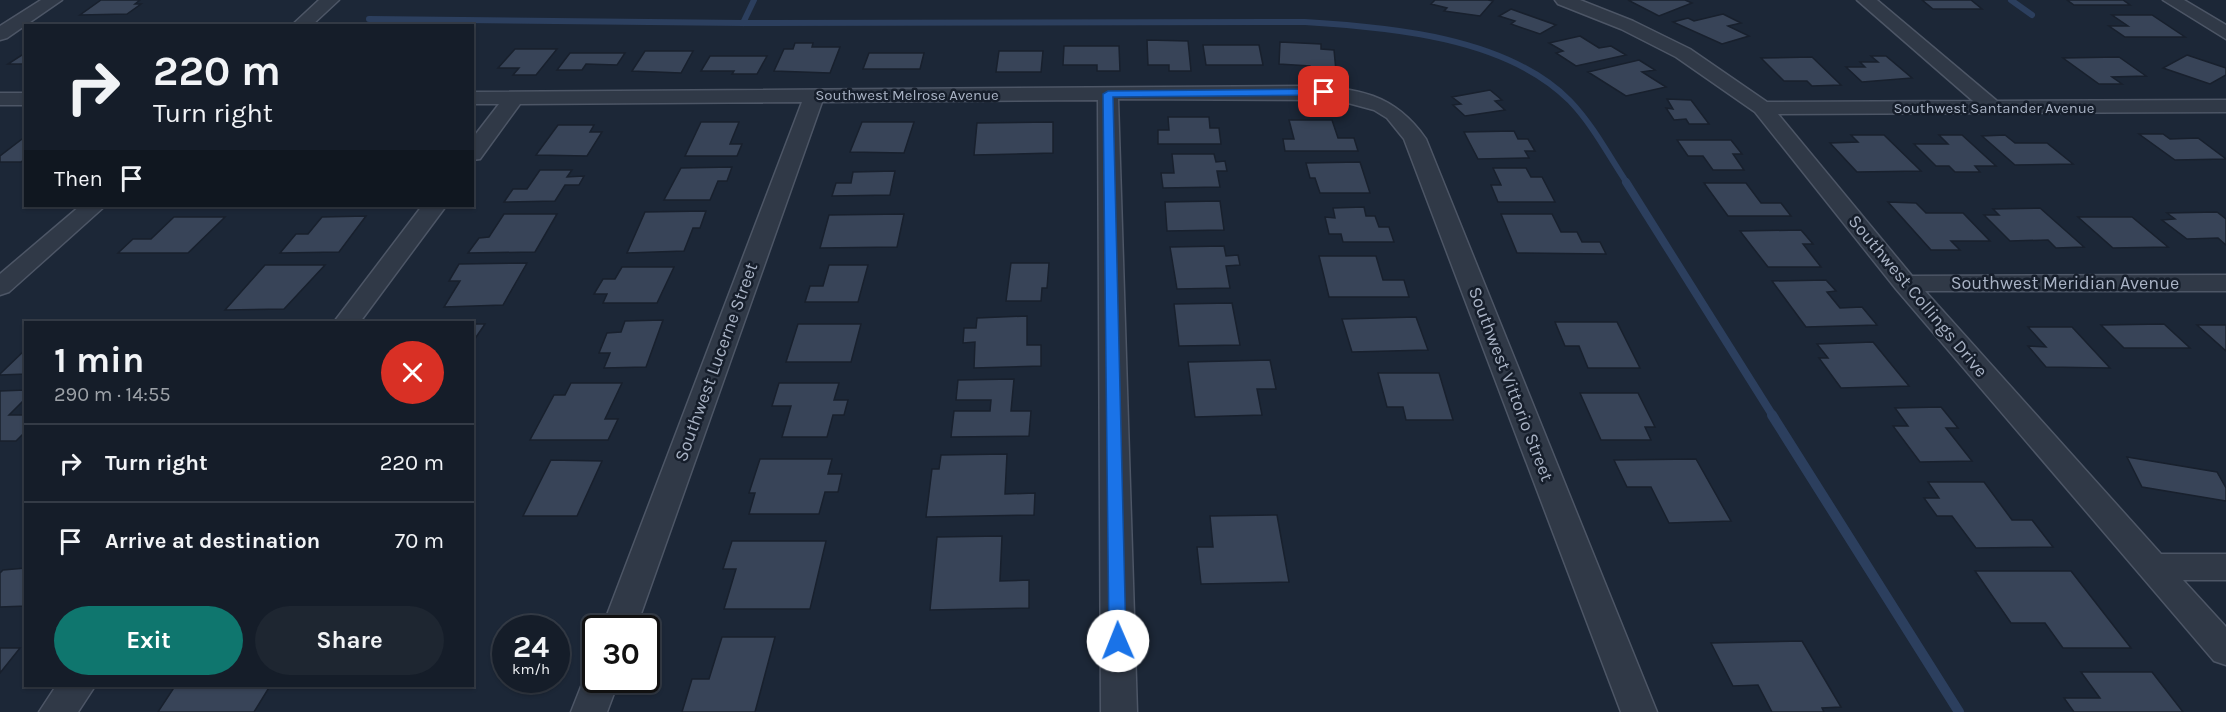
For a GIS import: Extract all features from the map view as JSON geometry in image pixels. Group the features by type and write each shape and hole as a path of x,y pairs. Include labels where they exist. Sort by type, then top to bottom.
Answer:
{"street":[{"path":"0,34 53,0"},
{"path":"302,24 330,0"},
{"name":"Southwest Collings Drive","path":"1564,0 1627,25 1683,53 1762,108 1905,284 2155,567 2226,651"},
{"path":"1866,0 1993,108"},
{"path":"2172,0 2226,33"},
{"name":"Southwest Melrose Avenue","path":"474,98 1304,92 1342,94"},
{"path":"1108,94 1119,712"},
{"name":"Southwest Vittorio Street","path":"1342,94 1372,101 1400,117 1415,139 1639,712"},
{"name":"Southwest Lucerne Street","path":"624,615 813,96"},
{"path":"474,151 514,98"},
{"path":"0,99 24,99"},
{"name":"Southwest Santander Avenue","path":"1762,108 2226,106"},
{"path":"0,287 12,267 92,207"},
{"path":"348,321 433,207"},
{"name":"Southwest Meridian Avenue","path":"1905,284 2226,283"},
{"path":"2155,567 2226,567"},
{"path":"57,712 76,687"},
{"path":"589,712 596,693"}],"building":[{"path":"101,0 140,0 135,4 141,4 127,14 80,15"},
{"path":"1435,0 1493,1 1480,16 1444,11 1447,8 1431,4"},
{"path":"1628,0 1685,0 1692,3 1659,16"},
{"path":"1922,0 1971,0 1982,9 1933,9"},
{"path":"2067,0 2123,0 2130,5 2074,5"},
{"path":"1511,9 1556,25 1540,34 1511,24 1515,21 1499,16"},
{"path":"1723,14 1741,23 1728,26 1749,36 1722,44 1673,22 1688,18 1694,21"},
{"path":"2112,15 2152,15 2185,37 2125,37 2109,26 2128,26"},
{"path":"1580,36 1599,48 1611,46 1626,55 1576,66 1556,53 1563,51 1549,43"},
{"path":"1147,40 1188,41 1191,71 1169,71 1169,65 1148,65"},
{"path":"1280,42 1321,44 1321,49 1334,50 1336,71 1311,70 1310,66 1279,64"},
{"path":"795,43 813,43 812,47 840,47 830,73 774,71 784,49 793,49"},
{"path":"1203,45 1259,45 1263,65 1206,65"},
{"path":"1064,46 1119,46 1120,71 1097,71 1097,65 1063,65"},
{"path":"515,49 557,49 536,75 513,75 519,68 498,68"},
{"path":"645,51 693,51 681,73 632,71"},
{"path":"999,51 1043,51 1041,72 996,72"},
{"path":"570,53 625,53 617,65 586,64 582,70 557,70"},
{"path":"869,53 924,53 920,69 863,69"},
{"path":"24,54 24,64 8,64"},
{"path":"2187,55 2226,68 2226,75 2210,84 2163,68"},
{"path":"710,56 767,56 757,74 732,74 734,71 701,71"},
{"path":"1871,56 1886,56 1912,78 1862,82 1846,67 1865,67 1860,62 1878,62"},
{"path":"1812,57 1841,85 1812,86 1807,81 1784,81 1761,58"},
{"path":"2119,57 2146,76 2112,77 2122,84 2099,84 2063,58"},
{"path":"1639,60 1655,70 1642,72 1666,87 1626,96 1588,72"},
{"path":"1490,90 1502,100 1495,101 1505,110 1465,116 1453,105 1461,104 1452,97"},
{"path":"1667,99 1691,100 1709,124 1689,124 1686,119 1674,120 1666,108 1673,109"},
{"path":"1168,117 1209,117 1210,128 1219,128 1221,144 1158,144 1158,130 1169,130"},
{"path":"1289,120 1332,120 1338,138 1354,138 1358,151 1285,151 1283,139 1294,139"},
{"path":"701,122 739,122 730,144 742,144 737,156 685,156"},
{"path":"862,122 914,122 904,153 850,152"},
{"path":"1053,122 1053,153 974,155 977,123"},
{"path":"558,125 594,125 590,132 602,132 587,156 536,155"},
{"path":"1514,131 1518,139 1528,139 1535,151 1525,151 1529,158 1478,159 1464,132"},
{"path":"2139,134 2163,134 2170,139 2198,138 2226,159 2175,160"},
{"path":"1851,135 1884,135 1921,171 1857,172 1830,143 1858,142"},
{"path":"1939,135 1962,135 1996,166 1975,166 1980,172 1955,172 1949,166 1936,166 1914,144 1948,144"},
{"path":"2005,135 2015,143 2047,143 2073,164 2015,165 1982,136"},
{"path":"24,138 24,160 21,162 0,162 0,156"},
{"path":"1677,140 1731,140 1742,154 1733,154 1744,170 1713,170 1703,156 1688,156"},
{"path":"1172,154 1214,154 1216,162 1225,161 1227,171 1217,171 1220,187 1163,188 1161,173 1174,173"},
{"path":"1360,162 1370,193 1320,193 1315,178 1310,178 1306,163"},
{"path":"732,167 727,181 718,181 710,200 664,200 681,168"},
{"path":"1493,168 1526,168 1531,177 1542,177 1555,202 1498,202 1491,185 1501,185"},
{"path":"540,170 572,170 567,177 584,176 579,185 565,185 555,201 504,202 513,189 527,189"},
{"path":"895,171 890,195 832,196 836,183 851,183 853,172"},
{"path":"1704,183 1746,183 1761,203 1781,203 1791,216 1728,216"},
{"path":"1220,201 1224,230 1167,231 1165,202"},
{"path":"1888,202 1916,203 1926,213 1963,213 1990,241 1951,241 1960,250 1931,250"},
{"path":"1364,207 1366,216 1375,216 1379,227 1389,227 1394,242 1343,242 1341,234 1329,234 1325,217 1335,218 1333,208"},
{"path":"2040,208 2084,247 2056,248 2048,240 2010,241 1984,215 1999,215 1993,209"},
{"path":"706,211 700,228 693,228 684,251 627,253 645,212"},
{"path":"2217,212 2226,219 2226,245 2218,238 2187,239 2162,220 2175,219 2167,213"},
{"path":"504,214 557,214 535,252 468,253 479,238 489,237"},
{"path":"904,214 897,247 820,248 829,215"},
{"path":"1501,214 1552,214 1561,232 1577,232 1582,242 1600,242 1606,254 1517,253"},
{"path":"366,216 339,252 280,253 296,234 308,234 322,217"},
{"path":"174,217 225,217 188,253 118,253 133,239 151,239"},
{"path":"2078,217 2132,217 2168,247 2113,248"},
{"path":"1801,230 1813,244 1803,244 1821,267 1768,267 1740,231"},
{"path":"1224,246 1226,256 1238,255 1240,265 1226,266 1230,288 1177,289 1170,247"},
{"path":"1319,256 1376,256 1383,280 1404,280 1409,297 1329,297"},
{"path":"527,263 503,305 444,307 460,281 449,281 459,264"},
{"path":"1011,263 1049,263 1047,288 1042,288 1041,301 1006,301"},
{"path":"265,265 325,265 284,309 225,310"},
{"path":"829,265 868,265 858,302 805,302 810,286 823,286"},
{"path":"622,267 674,267 657,303 603,303 607,294 594,294 603,279 615,279"},
{"path":"1826,280 1836,291 1827,292 1840,308 1862,307 1877,325 1806,327 1772,281"},
{"path":"1232,303 1240,345 1179,346 1174,304"},
{"path":"1027,316 1027,345 1041,345 1041,366 974,368 975,342 963,343 964,328 976,328 977,318"},
{"path":"1416,317 1428,350 1352,352 1342,319"},
{"path":"663,320 646,367 604,368 610,353 599,353 607,333 621,332 625,321"},
{"path":"1555,322 1617,322 1640,368 1588,368 1579,346 1565,346"},
{"path":"474,324 485,324 474,340"},
{"path":"798,324 861,324 851,362 786,362"},
{"path":"2164,324 2190,348 2124,348 2101,325"},
{"path":"2197,325 2226,325 2226,351"},
{"path":"2028,327 2072,327 2110,368 2046,367 2028,346 2046,347"},
{"path":"1873,342 1909,386 1841,388 1819,358 1828,358 1817,344"},
{"path":"24,351 24,374 0,374"},
{"path":"1270,360 1276,389 1257,389 1262,415 1195,417 1188,362"},
{"path":"1378,373 1439,373 1453,420 1406,420 1403,407 1387,407"},
{"path":"1014,379 1011,411 1031,411 1029,436 951,437 954,411 990,411 991,400 956,400 958,380"},
{"path":"571,383 622,383 605,419 618,419 608,440 530,440 554,395 565,395"},
{"path":"779,383 839,383 834,400 848,400 844,415 833,415 827,437 782,437 791,406 772,406"},
{"path":"24,390 24,400 9,415 24,415 24,433 16,441 0,441 0,391"},
{"path":"1580,393 1638,393 1655,427 1645,427 1651,440 1601,440"},
{"path":"1941,407 1958,428 1946,428 1972,461 1920,462 1893,426 1908,426 1895,408"},
{"path":"1007,454 1005,494 1035,493 1034,515 926,517 932,469 939,469 941,455"},
{"path":"2127,457 2217,472 2226,488 2226,501 2142,487"},
{"path":"760,459 832,459 828,474 842,474 838,492 825,492 819,514 749,514 755,493 749,493"},
{"path":"1696,459 1731,521 1669,523 1651,487 1627,487 1614,460"},
{"path":"551,460 602,461 577,516 523,516"},
{"path":"1928,482 1984,482 2012,520 2032,520 2053,547 1976,548 1952,516 1937,516 1924,498 1939,498"},
{"path":"1277,515 1289,582 1201,584 1197,547 1213,547 1210,516"},
{"path":"1002,536 1000,581 1029,580 1029,608 930,610 937,537"},
{"path":"732,541 826,541 810,609 724,609 736,569 723,569"},
{"path":"24,568 24,606 0,607 0,573 3,570"},
{"path":"1975,571 2071,571 2131,648 2063,648 2045,623 2011,623"},
{"path":"722,637 775,637 755,712 682,712 692,679 709,679"},
{"path":"1802,641 1841,707 1822,708 1824,712 1772,712 1758,685 1733,686 1711,643"},
{"path":"0,648 20,648 0,673"},
{"path":"2081,672 2152,672 2183,712 2074,712 2064,698 2100,698"},
{"path":"174,687 269,687 254,712 158,712"}],"waterway":[{"path":"743,23 754,0"},
{"path":"2011,0 2032,15"},
{"path":"369,19 743,23"},
{"path":"743,23 1305,22 1409,32 1481,49 1514,62 1544,79 1578,110 1627,183"},
{"path":"1626,182 1773,416"},
{"path":"1772,415 1959,712"}],"route":[{"path":"1118,641 1108,94 1324,92"}]}
